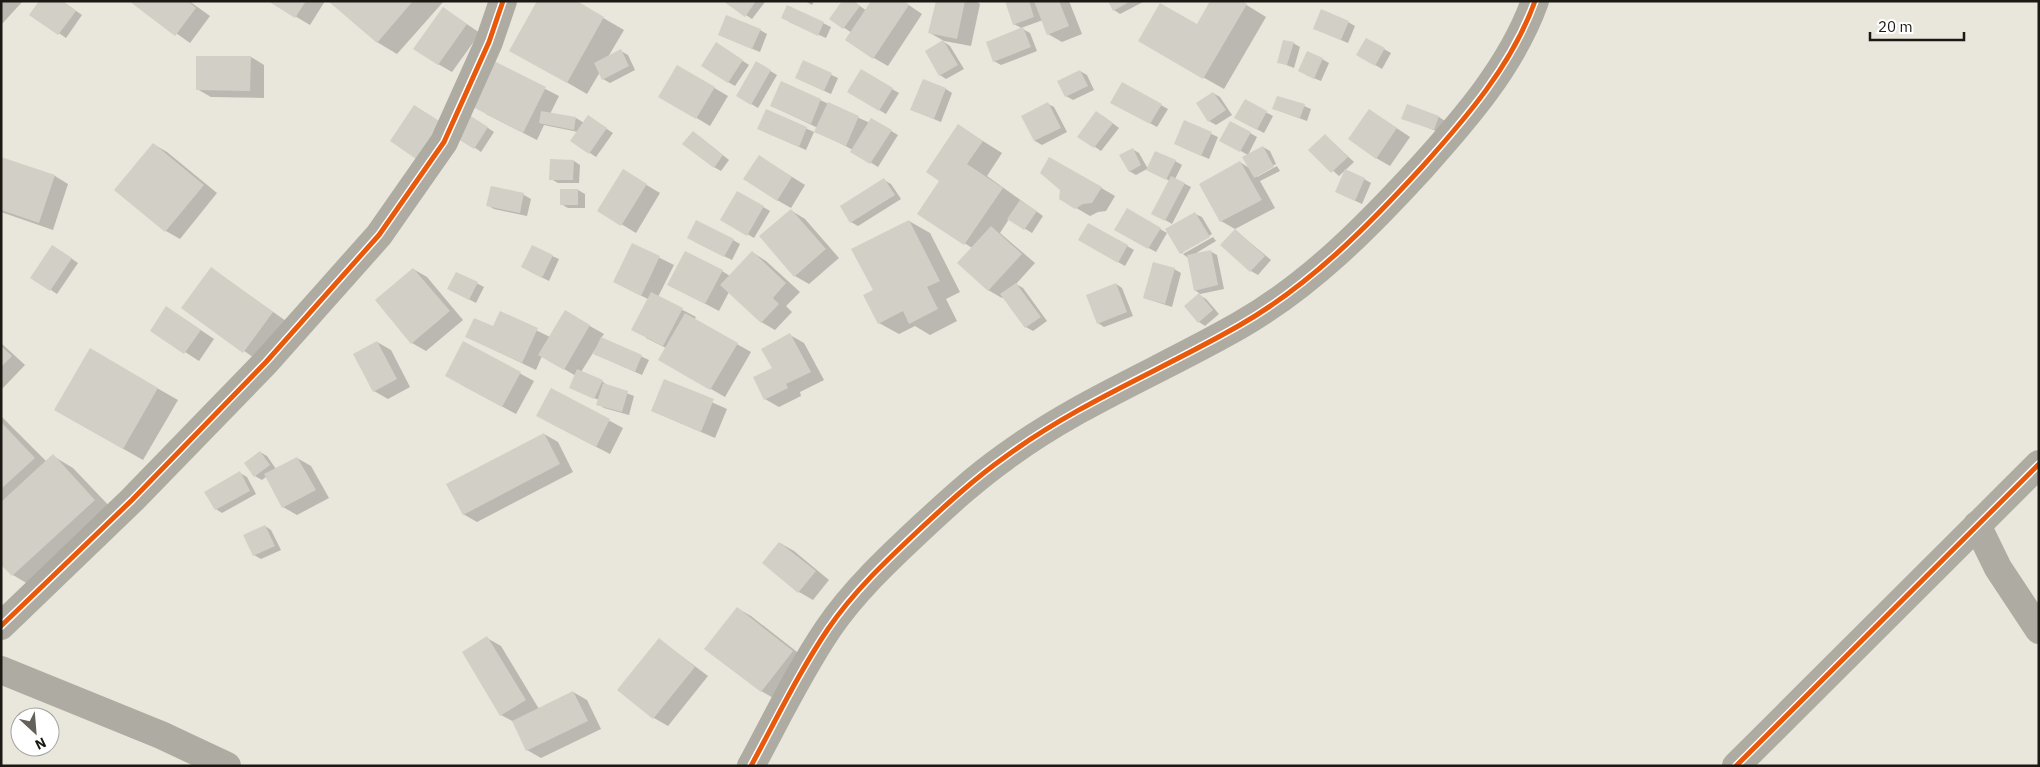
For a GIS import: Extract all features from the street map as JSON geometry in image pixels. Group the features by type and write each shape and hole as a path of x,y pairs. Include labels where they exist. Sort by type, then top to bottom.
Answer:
{"street":[{"path":"1,626 132,500 266,362 379,235 444,142 489,42 503,1"},
{"path":"751,766 829,626 869,578 962,490 1006,456 1097,398 1241,325 1304,281 1388,205 1477,103 1508,56 1535,1"},
{"path":"1736,766 2039,464"},
{"path":"1977,525 1998,568 2039,630"},
{"path":"1,670 152,732 227,766"}],"building":[{"path":"39,1 63,1 76,11 58,35 29,15"},
{"path":"129,1 188,1 196,8 175,36"},
{"path":"268,1 306,1 295,18"},
{"path":"328,1 413,1 377,43"},
{"path":"537,1 577,1 604,17 567,83 509,51"},
{"path":"723,1 756,1 745,17"},
{"path":"842,1 854,1 860,6 843,29 829,19"},
{"path":"871,1 904,1 909,5 873,59 845,40"},
{"path":"936,1 965,1 957,39 928,33"},
{"path":"1005,1 1029,1 1034,17 1013,25"},
{"path":"1034,1 1059,1 1069,26 1047,35"},
{"path":"1108,1 1131,1 1113,11"},
{"path":"1210,1 1242,1 1247,4 1203,79 1138,41 1160,3 1197,24"},
{"path":"787,5 824,22 818,36 781,18"},
{"path":"443,7 467,24 438,65 413,49"},
{"path":"1321,9 1349,21 1341,40 1313,29"},
{"path":"726,15 761,29 752,49 718,35"},
{"path":"1023,27 1031,47 993,62 986,42"},
{"path":"1366,38 1385,48 1375,66 1356,55"},
{"path":"943,40 958,65 939,76 925,51"},
{"path":"1283,40 1294,42 1287,65 1277,63"},
{"path":"716,42 743,60 728,83 701,66"},
{"path":"621,49 629,66 602,80 594,63"},
{"path":"1307,51 1323,58 1314,79 1298,71"},
{"path":"196,56 251,56 250,91 196,90"},
{"path":"803,60 832,73 824,91 795,78"},
{"path":"494,61 546,87 523,133 471,106"},
{"path":"756,61 771,70 751,105 736,96"},
{"path":"677,65 715,87 696,119 658,97"},
{"path":"861,69 893,88 879,111 847,92"},
{"path":"1080,70 1088,86 1065,97 1057,81"},
{"path":"923,79 946,88 934,119 910,110"},
{"path":"781,81 821,99 811,124 770,106"},
{"path":"1122,82 1162,104 1150,124 1110,103"},
{"path":"1213,92 1226,110 1208,122 1196,103"},
{"path":"1277,96 1305,104 1300,118 1272,109"},
{"path":"1245,99 1267,111 1257,130 1234,118"},
{"path":"828,102 859,116 846,146 814,132"},
{"path":"1048,102 1061,128 1034,141 1021,116"},
{"path":"1407,104 1439,116 1434,130 1401,119"},
{"path":"414,105 444,124 419,161 390,141"},
{"path":"766,109 807,127 799,147 757,129"},
{"path":"1369,109 1397,128 1376,159 1348,139"},
{"path":"541,111 576,117 574,130 539,123"},
{"path":"1096,111 1113,123 1094,148 1077,137"},
{"path":"469,115 488,127 474,149 455,137"},
{"path":"588,115 607,128 589,154 570,141"},
{"path":"871,118 892,130 870,164 850,152"},
{"path":"1184,120 1212,132 1201,156 1174,144"},
{"path":"1230,121 1251,132 1240,152 1219,141"},
{"path":"958,124 983,141 967,164 1003,188 964,245 917,214 939,181 926,172"},
{"path":"693,131 723,155 714,168 682,144"},
{"path":"1325,134 1348,157 1331,173 1308,150"},
{"path":"153,143 204,185 165,232 114,190"},
{"path":"1263,146 1274,167 1254,178 1242,157"},
{"path":"1133,148 1141,165 1129,172 1119,155"},
{"path":"1155,151 1176,160 1166,180 1146,170"},
{"path":"759,155 792,177 777,201 743,179"},
{"path":"1,157 55,175 39,223 1,210"},
{"path":"1049,157 1102,187 1092,203 1083,204 1075,209 1059,199 1060,190 1040,173"},
{"path":"550,159 574,160 573,180 549,180"},
{"path":"1240,161 1262,200 1220,222 1199,184"},
{"path":"623,169 647,184 621,226 597,211"},
{"path":"1345,169 1365,178 1355,201 1335,192"},
{"path":"1171,176 1185,183 1165,221 1151,214"},
{"path":"884,178 895,195 850,223 840,206"},
{"path":"491,186 524,193 520,213 486,206"},
{"path":"560,189 578,189 578,205 560,205"},
{"path":"737,191 764,206 747,236 720,220"},
{"path":"1020,200 1037,211 1024,230 1007,219"},
{"path":"1127,208 1161,228 1148,249 1114,230"},
{"path":"791,209 826,249 794,277 759,236"},
{"path":"1195,212 1210,237 1180,254 1165,229"},
{"path":"696,220 734,239 724,257 687,238"},
{"path":"909,220 940,281 927,287 938,309 909,324 903,311 878,324 863,295 873,290 851,249"},
{"path":"1088,223 1128,245 1118,263 1078,240"},
{"path":"991,226 1022,254 988,291 957,263"},
{"path":"1235,229 1265,256 1250,272 1220,245"},
{"path":"632,243 660,256 641,296 613,282"},
{"path":"52,245 72,258 50,291 30,278"},
{"path":"532,245 553,255 542,278 521,267"},
{"path":"1211,250 1218,285 1194,291 1187,255"},
{"path":"685,251 723,270 705,304 667,285"},
{"path":"752,251 786,283 773,298 779,304 761,323 720,285"},
{"path":"1153,262 1175,268 1165,304 1143,298"},
{"path":"211,267 273,312 243,353 181,308"},
{"path":"413,268 450,311 411,344 375,300"},
{"path":"456,272 478,282 469,300 447,289"},
{"path":"1016,283 1041,317 1025,328 1000,294"},
{"path":"1116,283 1127,312 1097,324 1086,295"},
{"path":"651,292 683,308 663,346 631,330"},
{"path":"1199,293 1213,310 1198,323 1184,306"},
{"path":"166,306 201,330 184,354 150,331"},
{"path":"565,310 590,325 564,370 538,355"},
{"path":"500,311 538,328 522,363 465,337 474,318 493,326"},
{"path":"685,313 738,343 710,390 658,360"},
{"path":"790,333 811,372 786,384 788,388 764,400 753,377 772,368 761,349"},
{"path":"601,337 642,355 635,372 593,354"},
{"path":"377,341 397,379 373,392 353,354"},
{"path":"463,341 521,372 502,407 445,376"},
{"path":"1,346 12,356 1,367"},
{"path":"90,348 158,388 123,449 54,410"},
{"path":"577,369 603,380 594,399 569,388"},
{"path":"664,379 714,399 701,432 651,411"},
{"path":"603,383 628,391 622,412 596,405"},
{"path":"551,388 610,419 596,447 536,416"},
{"path":"1,422 35,458 1,489"},
{"path":"544,433 560,464 463,515 446,484"},
{"path":"260,451 270,465 254,477 244,463"},
{"path":"53,454 95,500 12,576 1,565 1,502"},
{"path":"297,457 316,490 282,508 264,474"},
{"path":"240,471 250,491 215,510 204,492"},
{"path":"265,525 275,546 253,556 243,535"},
{"path":"779,542 816,571 798,593 762,563"},
{"path":"737,607 793,651 761,692 704,649"},
{"path":"487,636 526,700 500,716 462,652"},
{"path":"659,638 695,667 653,719 617,690"},
{"path":"573,691 588,721 526,751 512,721"}],"cycle path":[{"path":"1,626 132,500 266,362 379,235 444,142 489,42 503,1"},
{"path":"751,766 817,645 859,589 895,553 972,483 1033,438 1091,403 1240,325 1266,309 1314,273 1381,211 1471,110 1501,69 1514,47 1535,1"},
{"path":"1736,766 2039,464"}]}
